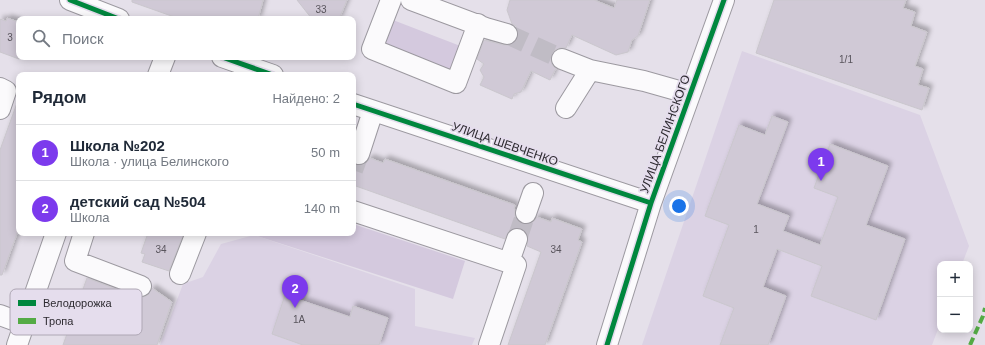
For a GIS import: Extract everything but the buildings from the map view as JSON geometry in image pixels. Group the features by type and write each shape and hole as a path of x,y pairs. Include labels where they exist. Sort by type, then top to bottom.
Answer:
{"street":[{"path":"70,0 88,4 113,16"},
{"path":"392,0 372,49 456,83 478,24"},
{"path":"411,0 507,34"},
{"name":"УЛИЦА БЕЛИНСКОГО","path":"607,345 651,203 724,0"},
{"path":"562,59 590,70 644,81 690,94"},
{"path":"159,72 165,60"},
{"path":"230,60 264,72"},
{"path":"566,108 590,70"},
{"path":"0,88 6,91 0,109"},
{"name":"УЛИЦА ШЕВЧЕНКО","path":"356,105 651,203"},
{"path":"359,154 373,111"},
{"path":"526,213 533,193"},
{"path":"356,212 516,265 488,345"},
{"path":"36,289 55,236"},
{"path":"83,236 74,262 141,286"},
{"path":"180,274 195,236"},
{"path":"509,262 517,239"},
{"path":"0,315 10,319"},
{"path":"17,345 20,335"}],"shaded area":[{"path":"393,20 463,47 455,73 382,45"},
{"path":"742,51 920,115 969,246 963,261 937,261 937,332 932,345 642,345"},
{"path":"356,225 465,261 453,299 257,236 356,236"},
{"path":"250,236 257,236 415,289 415,326 475,338 472,345 160,345 183,284 203,277 221,244"}],"tunnel":[{"path":"507,34 562,59"},
{"path":"356,162 359,154"},
{"path":"517,239 526,213"}],"marked path":[{"path":"970,345 985,308"}],"cycle path":[{"path":"70,0 111,16"},
{"path":"607,345 651,203 724,0"},
{"path":"230,60 264,72"},
{"path":"356,105 651,203"}],"place":[{"name":"Школа №202","path":"821,181"},
{"name":"детский сад №504","path":"295,308"}]}
